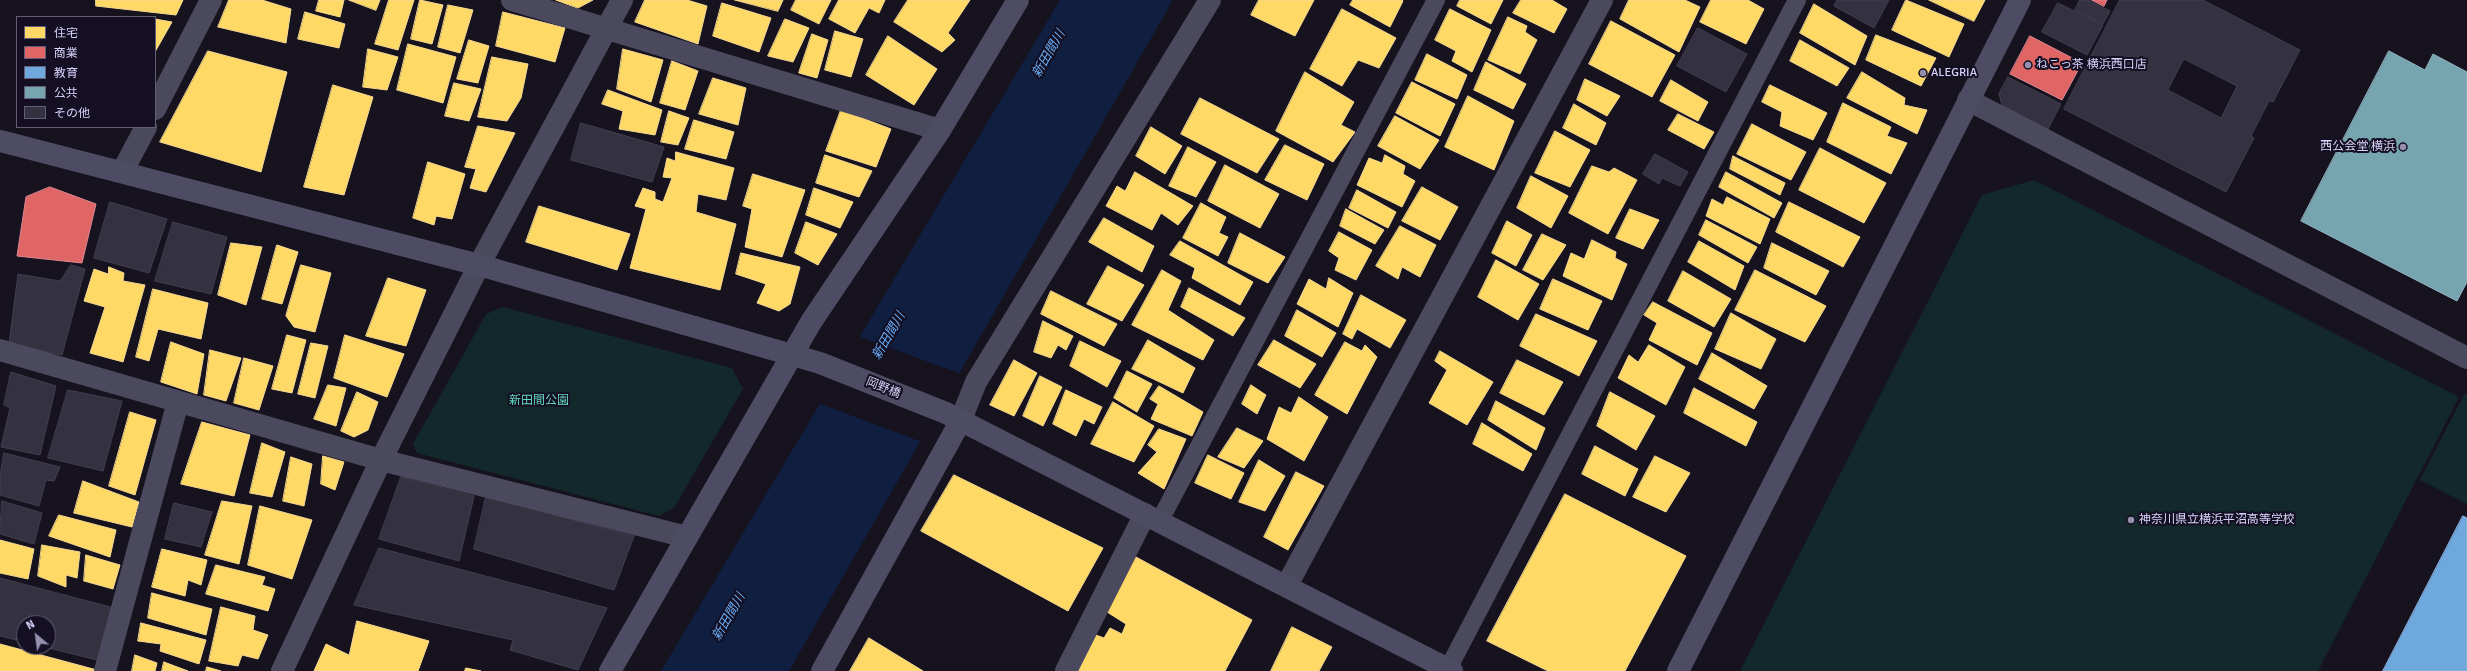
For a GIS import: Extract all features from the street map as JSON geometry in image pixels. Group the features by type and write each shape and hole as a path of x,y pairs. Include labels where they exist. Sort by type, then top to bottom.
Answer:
{"street":[{"path":"156,107 212,0"},
{"path":"512,0 940,130"},
{"path":"282,671 381,460 479,265 608,29 622,0"},
{"path":"610,671 793,353 940,130 1018,0"},
{"path":"822,671 953,418 1210,0"},
{"path":"1287,585 1602,0"},
{"path":"1678,671 2020,0"},
{"path":"1968,100 2467,358"},
{"path":"122,172 145,128"},
{"name":"岡野橋","path":"0,141 479,265 793,353 953,418 1287,585 1450,670"},
{"path":"0,350 381,460 687,537"},
{"path":"105,671 178,402"},
{"path":"1066,671 1152,518"}],"lane":[{"path":"1152,518 1436,0"},
{"path":"1450,670 1797,0"}],"green space":[{"name":"神奈川県立横浜平沼高等学校","path":"2034,180 2459,397 2318,671 1740,671 1982,195"},
{"name":"新田間公園","path":"503,307 732,368 743,389 674,508 659,516 417,453 413,444 486,314"},
{"path":"2465,393 2467,394 2467,504 2420,480"}],"water":[{"name":"新田間川","path":"1060,0 1173,0 789,671 661,671"}],"pier":[{"path":"858,336 961,374 922,442 818,403"}],"building: 住宅":[{"path":"96,0 183,0 176,15 96,6"},
{"path":"229,0 262,0 291,9 286,43 218,27"},
{"path":"319,0 344,0 340,17 316,11"},
{"path":"349,0 380,0 376,10"},
{"path":"389,0 414,0 398,50 375,44"},
{"path":"420,0 443,5 432,44 411,39"},
{"path":"556,0 593,0 578,8"},
{"path":"645,0 687,0 707,6 698,44 635,22"},
{"path":"735,0 783,0 778,11"},
{"path":"796,0 831,0 819,24 791,10"},
{"path":"839,0 885,0 879,13 869,8 855,33 829,19"},
{"path":"908,0 970,0 948,33 955,40 942,52 894,22"},
{"path":"1259,0 1314,0 1295,36 1251,15"},
{"path":"1353,0 1403,1 1390,27 1350,5"},
{"path":"1460,0 1503,0 1491,24 1457,6"},
{"path":"1521,0 1552,0 1567,9 1554,33 1513,13"},
{"path":"1629,0 1685,0 1700,7 1679,52 1620,19"},
{"path":"1711,0 1748,0 1764,9 1746,44 1700,22"},
{"path":"1906,0 1964,24 1949,57 1892,30"},
{"path":"1929,0 1985,0 1974,21"},
{"path":"722,3 771,18 759,52 713,36"},
{"path":"1814,4 1867,36 1855,65 1800,33"},
{"path":"448,5 473,10 460,53 438,47"},
{"path":"1342,9 1396,38 1379,68 1358,60 1342,86 1310,69"},
{"path":"1450,9 1491,30 1472,72 1452,61 1456,51 1435,40"},
{"path":"305,12 345,24 339,48 298,39"},
{"path":"503,12 565,28 555,62 496,46"},
{"path":"1508,17 1527,26 1525,32 1537,40 1520,74 1488,60"},
{"path":"156,19 172,22 156,50"},
{"path":"785,19 809,28 793,62 768,56"},
{"path":"1611,21 1675,55 1652,97 1589,64"},
{"path":"835,31 863,39 851,77 825,70"},
{"path":"812,34 828,40 817,78 799,73"},
{"path":"1876,35 1936,58 1921,86 1866,60"},
{"path":"888,36 937,69 914,105 866,75"},
{"path":"469,40 489,46 478,83 457,79"},
{"path":"1800,40 1849,68 1837,86 1790,61"},
{"path":"408,44 456,57 443,103 397,90"},
{"path":"368,49 398,57 387,90 363,87"},
{"path":"623,49 663,60 651,102 617,89"},
{"path":"208,51 287,72 261,172 160,142"},
{"path":"1427,54 1467,75 1457,99 1415,80"},
{"path":"492,57 528,64 521,98 507,121 478,117"},
{"path":"672,61 698,71 685,110 660,103"},
{"path":"1486,62 1526,84 1513,109 1474,90"},
{"path":"1305,72 1354,102 1341,125 1355,132 1333,162 1276,131"},
{"path":"1862,72 1905,98 1904,105 1927,110 1917,134 1847,98"},
{"path":"713,78 746,88 738,125 699,114"},
{"path":"1585,79 1620,96 1607,116 1577,100"},
{"path":"1671,80 1708,102 1698,121 1660,101"},
{"path":"1412,82 1455,104 1440,136 1396,113"},
{"path":"454,83 481,89 469,121 445,116"},
{"path":"333,85 373,97 344,195 304,187"},
{"path":"1770,85 1827,113 1813,140 1780,126 1782,112 1762,102"},
{"path":"608,90 662,110 655,135 619,129 623,111 602,104"},
{"path":"1468,96 1514,121 1494,170 1445,147"},
{"path":"1200,98 1279,139 1257,173 1181,134"},
{"path":"1843,103 1891,127 1887,136 1907,143 1891,174 1827,142"},
{"path":"1574,104 1606,123 1596,145 1563,128"},
{"path":"841,110 891,129 876,167 826,151"},
{"path":"669,111 689,118 678,145 661,142"},
{"path":"1678,114 1714,132 1704,149 1668,130"},
{"path":"1395,116 1439,140 1420,169 1378,146"},
{"path":"694,120 734,132 726,159 685,149"},
{"path":"1752,124 1806,152 1791,180 1737,154"},
{"path":"478,126 515,133 486,192 470,188 476,169 465,167"},
{"path":"1151,127 1182,146 1165,174 1136,156"},
{"path":"1555,131 1590,150 1570,187 1535,173"},
{"path":"1285,145 1324,164 1307,200 1265,180"},
{"path":"1188,147 1216,162 1196,197 1169,186"},
{"path":"1820,148 1886,183 1864,223 1799,190"},
{"path":"676,152 734,168 726,200 698,194 696,212 736,224 720,290 630,268 646,209 635,206 643,188 655,192 655,199 663,202 672,178 663,177 667,158 675,161"},
{"path":"825,155 872,171 859,197 816,183"},
{"path":"1385,155 1405,166 1403,174 1415,181 1402,207 1357,185 1369,158 1382,163"},
{"path":"1733,156 1785,183 1780,195 1730,169"},
{"path":"428,162 465,174 452,219 436,216 434,225 413,218"},
{"path":"1225,165 1279,194 1260,228 1208,201"},
{"path":"1592,166 1609,172 1614,168 1637,180 1608,234 1569,213"},
{"path":"1135,172 1193,206 1178,225 1161,213 1152,230 1106,206 1117,186 1125,191"},
{"path":"1726,172 1782,203 1774,218 1719,187"},
{"path":"753,174 805,190 782,257 745,247 752,209 743,206"},
{"path":"1531,176 1568,196 1551,228 1517,208"},
{"path":"1422,187 1458,207 1440,240 1402,221"},
{"path":"814,188 853,202 840,228 806,215"},
{"path":"1357,190 1396,212 1388,228 1349,208"},
{"path":"1727,197 1770,219 1760,244 1706,216 1712,199 1723,205"},
{"path":"1789,202 1860,237 1843,267 1776,232"},
{"path":"1201,203 1226,217 1219,233 1228,237 1218,256 1183,238"},
{"path":"539,206 630,234 617,270 526,242"},
{"path":"1346,209 1384,230 1375,244 1340,226"},
{"path":"1630,209 1659,220 1643,249 1616,238"},
{"path":"1104,218 1154,246 1142,272 1089,242"},
{"path":"1706,220 1757,247 1748,263 1699,235"},
{"path":"1507,221 1532,235 1516,266 1492,253"},
{"path":"806,222 837,234 818,265 795,253"},
{"path":"1400,226 1436,245 1420,277 1402,267 1398,279 1376,266"},
{"path":"1339,232 1372,250 1356,280 1335,270 1339,258 1329,251"},
{"path":"1240,233 1285,257 1268,283 1228,263"},
{"path":"1542,234 1566,245 1543,280 1523,270"},
{"path":"1592,240 1616,252 1615,258 1627,264 1612,300 1563,276 1571,253 1584,259"},
{"path":"1180,241 1253,282 1240,305 1192,278 1195,268 1170,255"},
{"path":"1699,241 1744,266 1735,290 1688,262"},
{"path":"231,243 262,247 246,305 218,295"},
{"path":"1772,243 1829,271 1816,295 1764,268"},
{"path":"277,245 298,252 282,304 262,299"},
{"path":"741,253 800,267 790,304 779,311 757,303 766,284 736,274"},
{"path":"1496,260 1539,284 1518,320 1478,297"},
{"path":"301,265 331,273 315,332 294,327 286,316"},
{"path":"1108,266 1144,285 1122,321 1087,304"},
{"path":"109,267 124,273 123,281 145,285 123,362 90,353 105,307 84,301 94,269 108,274"},
{"path":"1162,270 1181,281 1168,310 1214,340 1203,360 1132,325"},
{"path":"1755,270 1826,306 1805,342 1735,310"},
{"path":"1683,271 1731,299 1714,327 1668,301"},
{"path":"388,278 426,290 406,346 366,336"},
{"path":"1329,278 1353,293 1338,327 1297,304 1309,279 1326,289"},
{"path":"1553,279 1602,301 1588,330 1540,309"},
{"path":"1189,288 1245,318 1233,336 1181,307"},
{"path":"153,289 208,303 201,339 158,329 149,361 136,357"},
{"path":"1051,291 1117,324 1104,346 1041,314"},
{"path":"1361,295 1406,320 1390,348 1357,329 1352,339 1343,334"},
{"path":"1653,302 1712,333 1697,365 1649,340 1657,323 1644,315"},
{"path":"1297,310 1336,333 1322,357 1285,336"},
{"path":"1731,313 1776,339 1761,369 1715,349"},
{"path":"1536,314 1597,341 1579,376 1520,346"},
{"path":"1043,321 1073,336 1066,350 1058,345 1051,358 1034,352"},
{"path":"287,335 306,340 292,393 272,389"},
{"path":"345,335 404,354 387,397 334,378"},
{"path":"1148,340 1195,368 1183,393 1132,369"},
{"path":"1274,340 1316,364 1300,388 1258,365"},
{"path":"1080,341 1121,361 1107,387 1070,366"},
{"path":"171,342 204,354 197,394 161,382"},
{"path":"1345,342 1362,351 1365,345 1377,357 1347,414 1315,395"},
{"path":"311,343 328,346 315,398 298,394"},
{"path":"1649,345 1685,367 1666,405 1618,378 1629,355 1638,362"},
{"path":"210,350 241,358 226,401 204,395"},
{"path":"1440,351 1493,382 1467,425 1429,403 1447,370 1435,361"},
{"path":"1712,353 1767,386 1754,409 1699,379"},
{"path":"244,358 273,366 259,410 234,403"},
{"path":"1014,360 1037,373 1014,416 990,405"},
{"path":"1517,360 1563,382 1544,415 1500,393"},
{"path":"1127,371 1152,384 1137,412 1114,398"},
{"path":"1040,376 1062,387 1043,426 1023,416"},
{"path":"328,385 346,388 336,426 314,419"},
{"path":"1251,385 1266,395 1257,414 1242,404"},
{"path":"1159,386 1203,412 1192,436 1151,419 1158,404 1150,399"},
{"path":"1694,388 1757,422 1746,446 1684,413"},
{"path":"1066,390 1102,407 1094,424 1084,419 1076,436 1053,424"},
{"path":"357,392 378,402 368,430 354,437 341,431"},
{"path":"1610,392 1655,416 1636,450 1597,426"},
{"path":"1299,397 1328,417 1304,461 1267,439 1279,407 1291,413"},
{"path":"1496,401 1545,428 1536,450 1488,420"},
{"path":"1113,402 1154,426 1134,462 1091,444"},
{"path":"130,412 156,420 135,495 109,486"},
{"path":"202,422 250,435 234,496 181,484"},
{"path":"1482,423 1532,454 1523,471 1473,444"},
{"path":"1237,428 1263,441 1244,468 1218,457"},
{"path":"1159,429 1186,439 1164,489 1138,473 1157,452 1148,445"},
{"path":"262,443 285,452 272,497 250,493"},
{"path":"1595,446 1638,469 1625,496 1582,474"},
{"path":"1208,455 1244,473 1231,499 1195,483"},
{"path":"323,456 344,462 335,490 321,484"},
{"path":"1655,456 1690,473 1666,512 1633,497"},
{"path":"291,457 312,464 304,506 283,501"},
{"path":"1259,460 1285,476 1265,511 1239,502"},
{"path":"1296,472 1324,486 1288,550 1264,537"},
{"path":"954,475 1103,548 1068,611 921,531"},
{"path":"83,481 139,502 132,527 74,513"},
{"path":"1565,494 1686,556 1625,671 1548,671 1487,641"},
{"path":"222,501 252,506 239,564 205,555"},
{"path":"260,506 312,520 292,579 248,565"},
{"path":"59,515 116,530 110,557 49,536"},
{"path":"0,540 34,549 28,579 0,573"},
{"path":"42,545 80,552 77,578 66,575 66,587 38,576"},
{"path":"162,549 207,560 201,585 188,580 185,596 152,587"},
{"path":"86,555 120,565 113,589 84,581"},
{"path":"1136,557 1252,620 1225,671 1077,671 1096,635 1104,638 1110,628 1122,634 1126,624 1107,612"},
{"path":"216,565 265,577 262,585 275,589 268,611 206,594"},
{"path":"152,593 212,609 206,635 148,618"},
{"path":"221,607 255,616 253,630 268,635 258,659 242,655 238,666 209,661"},
{"path":"357,621 429,641 418,671 314,671 326,644 349,655"},
{"path":"141,623 206,640 199,664 160,651 161,644 138,641"},
{"path":"1292,627 1332,647 1319,671 1271,671"},
{"path":"869,638 923,671 850,671"},
{"path":"0,644 16,648 16,655 41,655 97,670 96,671 0,671"},
{"path":"135,655 157,663 155,671 132,671"},
{"path":"164,662 188,671 162,671"},
{"path":"207,667 221,671 206,671"},
{"path":"466,668 481,671 465,671"}],"building: 商業":[{"path":"2092,0 2107,0 2104,6"},
{"path":"2030,36 2082,63 2062,100 2010,74"},
{"path":"50,187 96,204 82,263 17,256 26,197"}],"building: 教育":[{"path":"2463,516 2467,518 2467,671 2383,671"}],"building: 公共":[{"name":"西公会堂 横浜","path":"2389,51 2425,70 2433,54 2467,72 2467,282 2457,301 2301,221"}],"building: その他":[{"path":"1837,0 1889,0 1874,28 1834,6"},
{"path":"2080,0 2088,0 2110,11 2103,24 2075,10"},
{"path":"2120,0 2203,0 2300,50 2273,102 2269,101 2251,136 2254,138 2226,192 2064,109","holes":["2184,59 2237,86 2221,118 2168,90"]},
{"path":"2058,3 2103,25 2087,55 2042,32"},
{"path":"1698,28 1747,54 1726,92 1677,66"},
{"path":"2008,77 2061,104 2048,129 2002,105 1999,94"},
{"path":"581,123 664,147 652,182 571,160"},
{"path":"1655,154 1688,172 1680,186 1662,178 1659,184 1643,174"},
{"path":"110,202 167,219 149,273 94,258"},
{"path":"173,222 227,237 211,294 155,281"},
{"path":"71,265 85,269 62,355 9,344 18,274 60,281"},
{"path":"11,372 56,386 40,455 1,447 10,408 4,405"},
{"path":"68,390 122,401 103,471 48,458"},
{"path":"4,453 60,467 54,481 46,480 39,506 0,495 0,476"},
{"path":"401,477 474,496 459,561 379,539"},
{"path":"486,497 634,536 614,590 474,549"},
{"path":"2,501 42,513 34,544 0,534"},
{"path":"174,503 212,512 201,547 165,539"},
{"path":"379,548 607,608 578,670 510,650 513,640 354,605"},
{"path":"0,578 114,608 101,661 56,650 56,615 16,615 16,640 0,636"}],"place":[{"name":"ねこっ茶 横浜西口店","path":"2028,65"},
{"name":"ALEGRIA","path":"1923,73"},
{"name":"西公会堂 横浜","path":"2403,147"},
{"name":"神奈川県立横浜平沼高等学校","path":"2131,520"}]}
